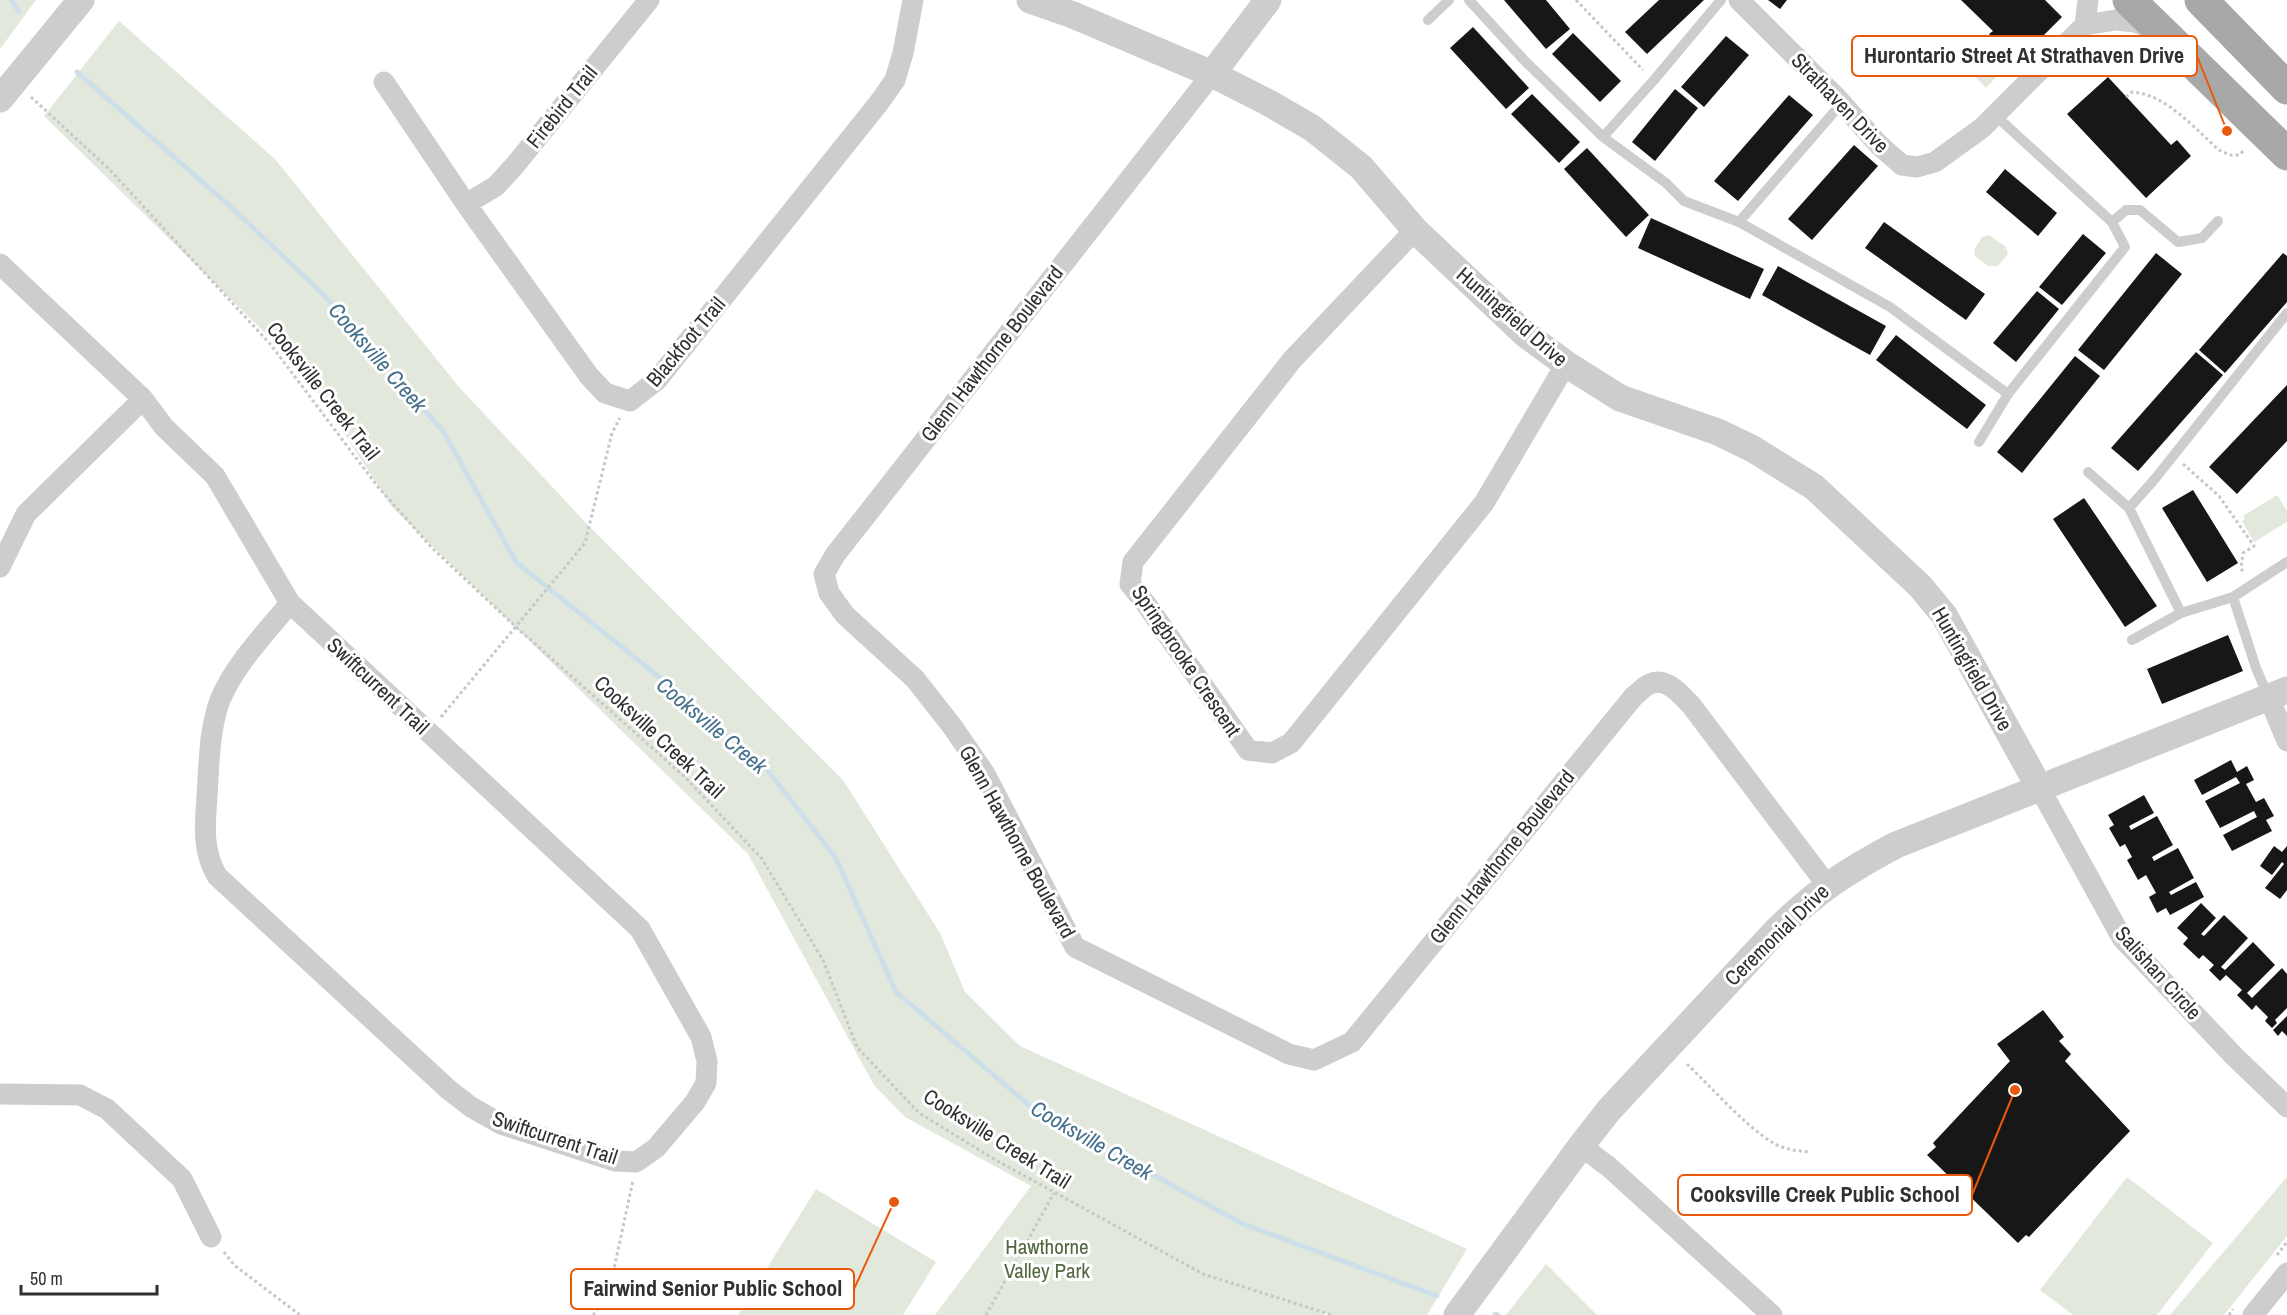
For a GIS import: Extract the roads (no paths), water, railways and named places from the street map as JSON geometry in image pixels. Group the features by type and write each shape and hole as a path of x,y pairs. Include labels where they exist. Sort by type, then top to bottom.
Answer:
{"main road":[{"path":"2129,0 2287,154"},
{"path":"2201,0 2287,88"}],"street":[{"path":"7,90 81,0"},
{"name":"Firebird Trail","path":"466,204 496,186 516,164 649,0"},
{"name":"Blackfoot Trail","path":"384,82 466,204 589,376 605,393 630,400 657,380 895,80 903,53 913,0"},
{"name":"Huntingfield Drive","path":"1030,0 1073,15 1212,74 1312,128 1361,167 1415,231 1525,334 1566,364 1620,398 1718,432 1753,449 1814,487 1920,586 1944,615 2039,787"},
{"name":"Glenn Hawthorne Boulevard","path":"1268,0 835,555 824,574 829,593 845,615 915,679 952,726 985,774 1075,947 1289,1054 1314,1060 1352,1042 1634,696 1650,683 1664,683 1678,692 1691,705 1827,885"},
{"name":"Strathaven Drive","path":"1739,0 1893,159 1902,165 1917,167 1935,162 1996,116 2085,26"},
{"path":"2088,0 2085,26 2116,20 2135,22 2161,32"},
{"name":"Springbrooke Crescent","path":"1415,231 1292,360 1133,562 1130,584 1248,750 1272,753 1292,743 1484,503 1566,364"},
{"name":"Swiftcurrent Trail","path":"0,264 143,399 164,427 215,477 237,510 290,603 640,929 701,1037 707,1061 706,1083 695,1102 656,1148 636,1162 615,1161 521,1131 501,1124 471,1107 449,1090 217,876 209,862 204,840 212,736 220,701 237,668 290,603"},
{"path":"0,567 26,514 143,399"},
{"path":"2278,694 2287,741"},
{"name":"Ceremonial Drive","path":"1457,1315 1581,1146 1617,1102 1776,931 1827,885 1896,845 2278,694"},
{"name":"Salishan Circle","path":"2039,787 2122,938 2234,1056 2287,1107"},
{"path":"0,1094 80,1095 107,1109 182,1179 212,1237"},
{"path":"1581,1146 1609,1167 1772,1315"},
{"path":"2253,1315 2287,1273"}],"lane":[{"path":"1428,20 1449,0"},
{"path":"1469,0 1524,60 1603,137 1666,183 1684,201 1738,222 1890,307 2008,394"},
{"path":"1603,137 1721,0"},
{"path":"1738,222 1841,104"},
{"path":"1979,442 2008,394 2125,248 2112,222 1996,116"},
{"path":"2112,222 2126,210 2140,210 2178,242 2202,238 2218,221"},
{"path":"2129,508 2287,313"},
{"path":"2088,472 2129,508 2181,614"},
{"path":"2133,640 2181,614 2233,597 2287,562"},
{"path":"2233,597 2256,668 2278,694"}],"waterway":[{"name":"Cooksville Creek","path":"11,0 19,11"},
{"name":"Cooksville Creek","path":"77,72 231,207 324,295 443,431 516,562 648,668 765,767 836,858 896,992 1036,1111 1243,1224 1437,1296"}],"place":[{"name":"Hurontario Street At Strathaven Drive","path":"2227,131"},
{"name":"Cooksville Creek Public School","path":"2015,1090"},
{"name":"Fairwind Senior Public School","path":"894,1202"}],"park label":[{"name":"Hawthorne Valley Park","path":"1047,1259"}]}
